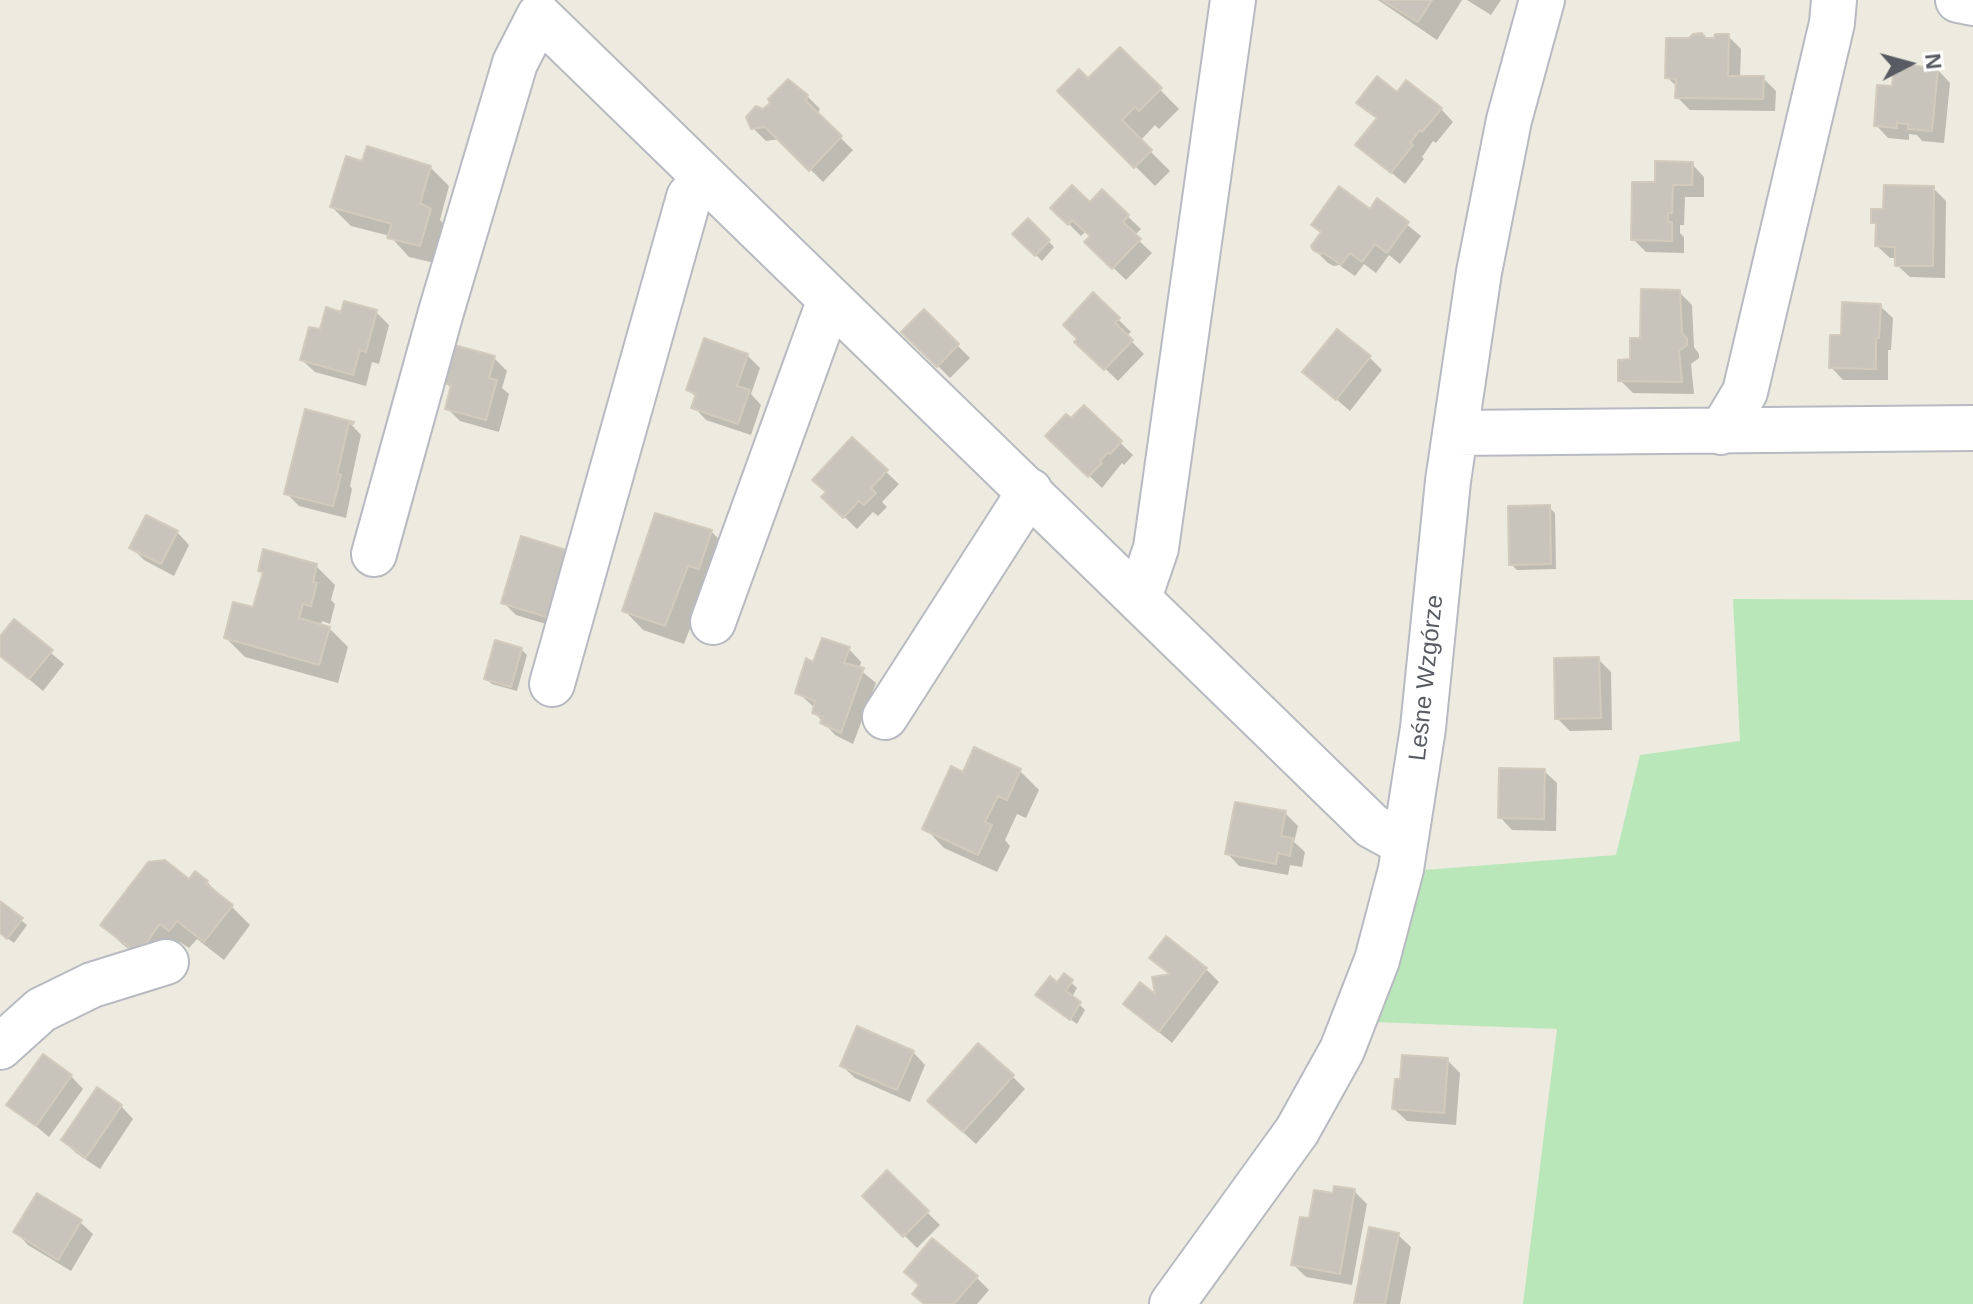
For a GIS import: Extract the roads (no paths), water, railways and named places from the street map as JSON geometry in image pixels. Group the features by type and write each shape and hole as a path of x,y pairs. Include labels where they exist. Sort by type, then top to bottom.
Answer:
{"street":[{"path":"1139,598 1156,548 1233,0"},
{"name":"Leśne Wzgórze","path":"1172,1304 1297,1131 1342,1050 1377,960 1401,869 1423,728 1455,433 1479,272 1509,120 1542,0"},
{"path":"1721,432 1745,392 1832,23 1834,0"},
{"path":"1958,0 1973,3"},
{"path":"374,554 515,63 539,16 1372,826 1405,844"},
{"path":"552,684 689,197 704,178"},
{"path":"713,622 830,299"},
{"path":"1455,433 1973,428"},
{"path":"885,717 1030,491"},
{"path":"0,1047 41,1010 92,985 166,962"}]}
